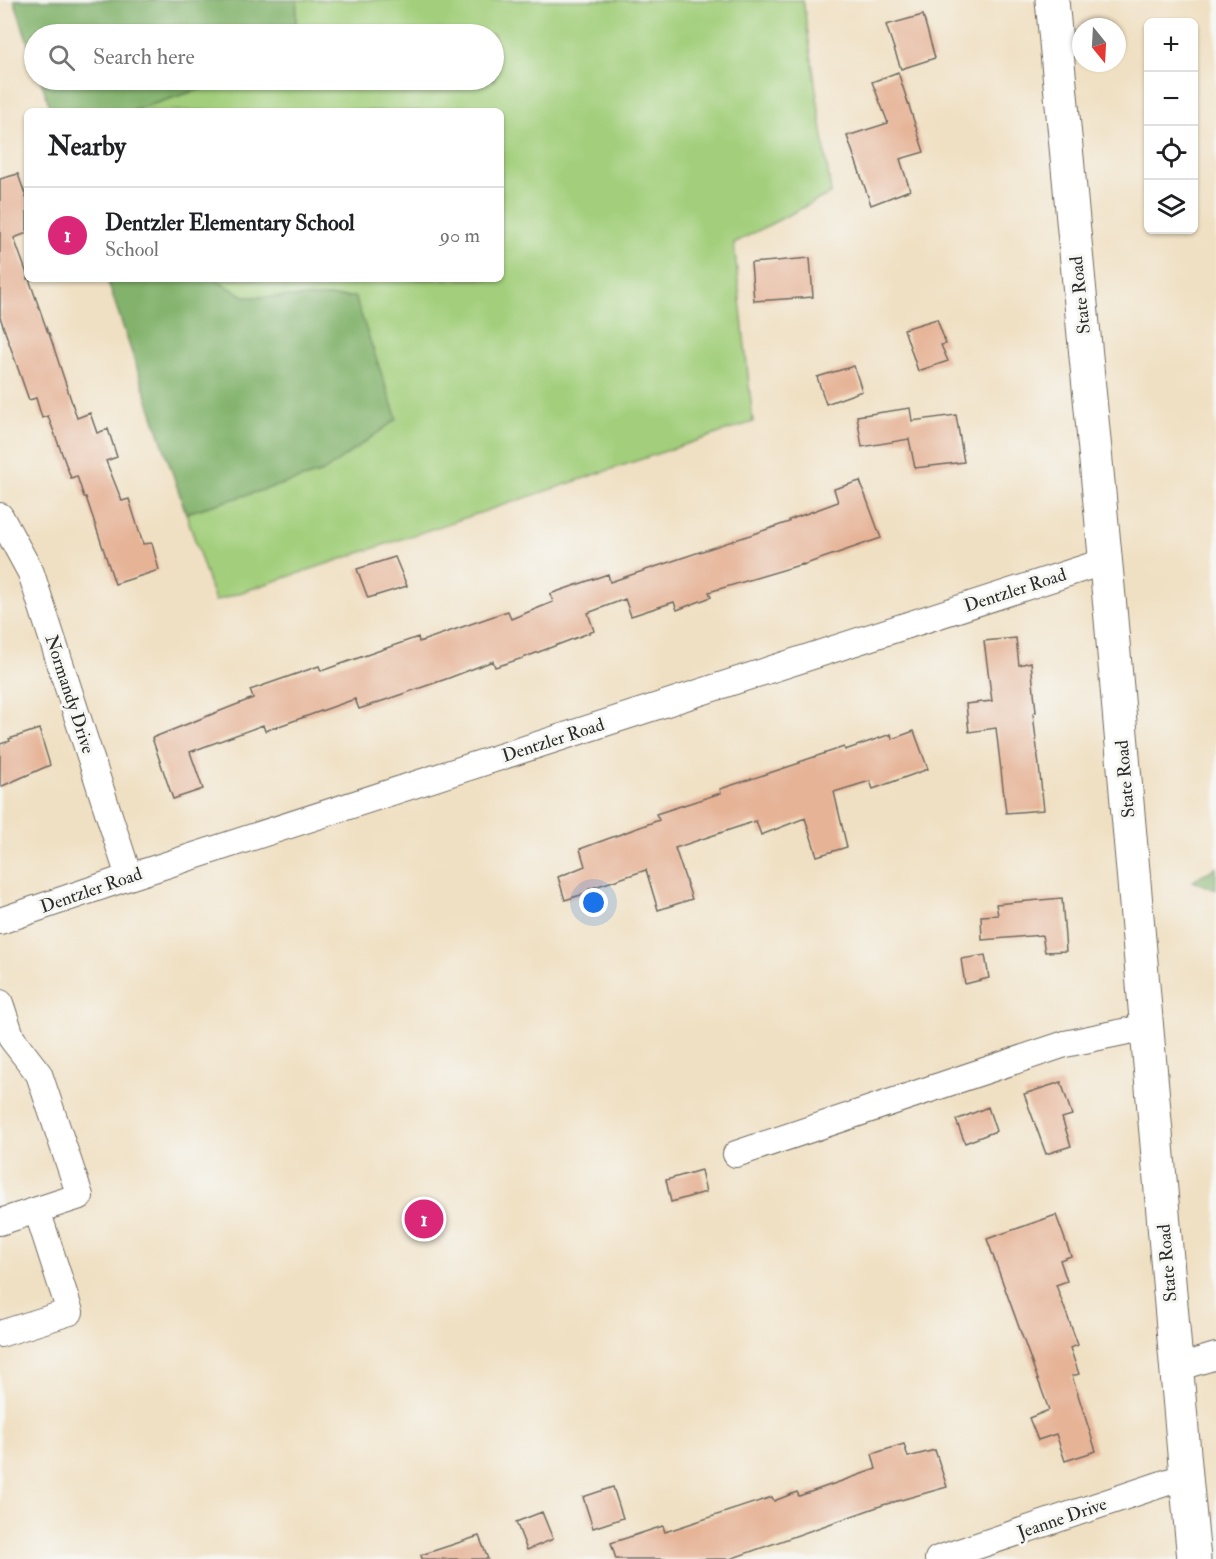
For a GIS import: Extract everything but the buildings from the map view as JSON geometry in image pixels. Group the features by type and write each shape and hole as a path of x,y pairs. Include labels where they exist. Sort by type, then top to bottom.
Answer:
{"main road":[{"name":"State Road","path":"1052,0 1106,561 1194,1559"}],"street":[{"name":"Normandy Drive","path":"0,516 31,573 129,877"},
{"name":"Dentzler Road","path":"0,921 129,877 1106,561"},
{"path":"0,1003 6,1041 39,1074 80,1196 0,1222"},
{"path":"736,1154 1065,1044 1147,1027"},
{"path":"0,1334 70,1311 36,1210"},
{"path":"1176,1368 1216,1356"},
{"name":"Jeanne Drive","path":"938,1559 1186,1476"}],"green space":[{"path":"14,0 297,0 296,24 24,24 24,30"},
{"path":"297,0 803,0 831,193 734,243 753,422 215,601 186,513 323,472 355,297 246,297 218,282 504,282 504,108 140,108 197,90 504,90 504,24 296,24"},
{"path":"44,90 197,90 140,108 50,108"},
{"path":"108,282 218,282 246,297 355,297 397,419 323,472 186,513"},
{"path":"1216,867 1216,890 1193,881"}],"place":[{"name":"Dentzler Elementary School","path":"424,1219"}]}
